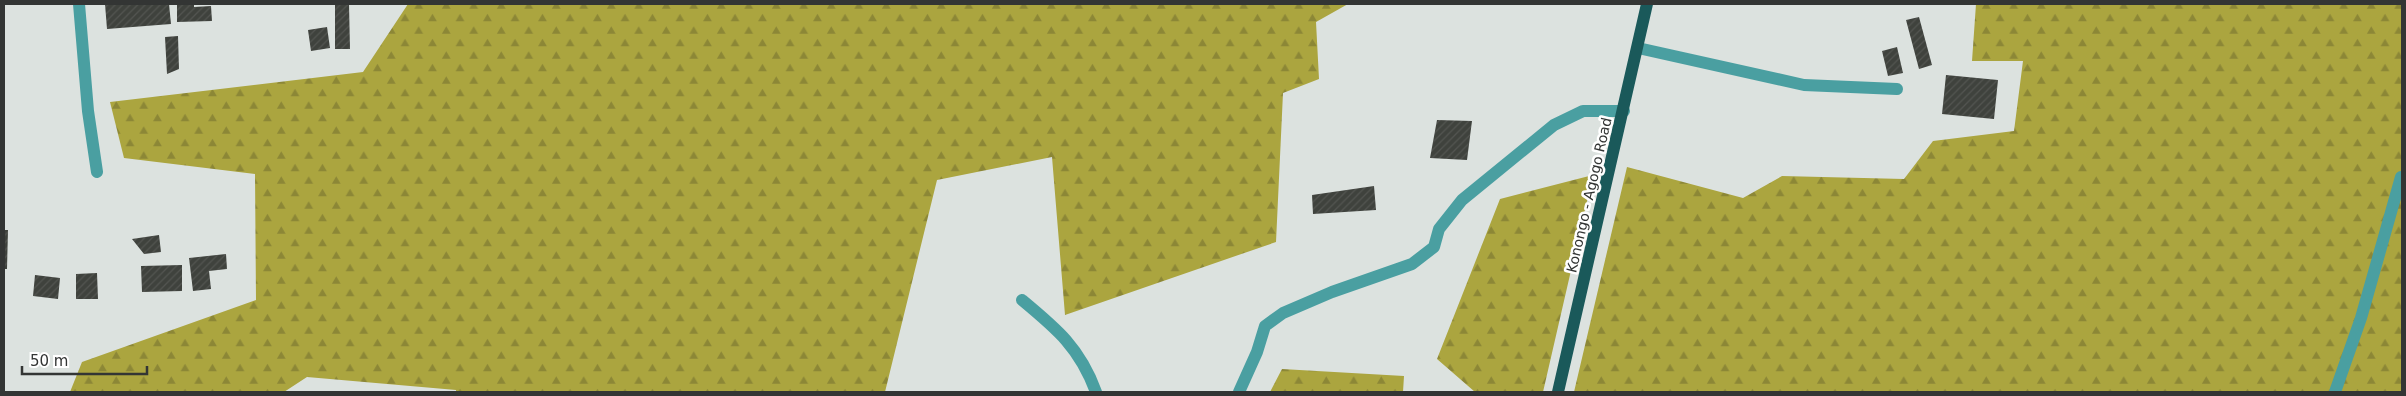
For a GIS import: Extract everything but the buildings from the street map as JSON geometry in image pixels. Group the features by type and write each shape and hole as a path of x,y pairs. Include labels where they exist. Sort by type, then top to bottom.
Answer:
{"main road":[{"name":"Konongo - Agogo Road","path":"1558,392 1624,111 1647,4"}],"street":[{"path":"79,4 88,111 97,172"},
{"path":"1638,48 1804,85 1897,89"},
{"path":"1238,392 1257,352 1265,326 1283,313 1332,292 1412,264 1434,247 1439,229 1462,200 1554,125 1583,111 1624,111"},
{"path":"2335,392 2361,318 2401,177"},
{"path":"1022,300 1071,344 1090,375 1096,392"}],"green space":[{"path":"408,4 1348,4 1316,22 1319,79 1283,93 1276,242 1065,315 1052,157 937,180 885,392 456,392 456,390 307,377 284,392 70,392 82,362 256,300 255,174 124,158 110,102 363,72"},
{"path":"1976,4 2402,4 2402,392 1574,392 1627,167 1743,198 1782,176 1904,179 1933,141 2014,131 2023,61 1972,61"},
{"path":"1593,175 1543,392 1475,392 1437,359 1500,199"},
{"path":"1282,369 1404,376 1403,392 1270,392"}]}
